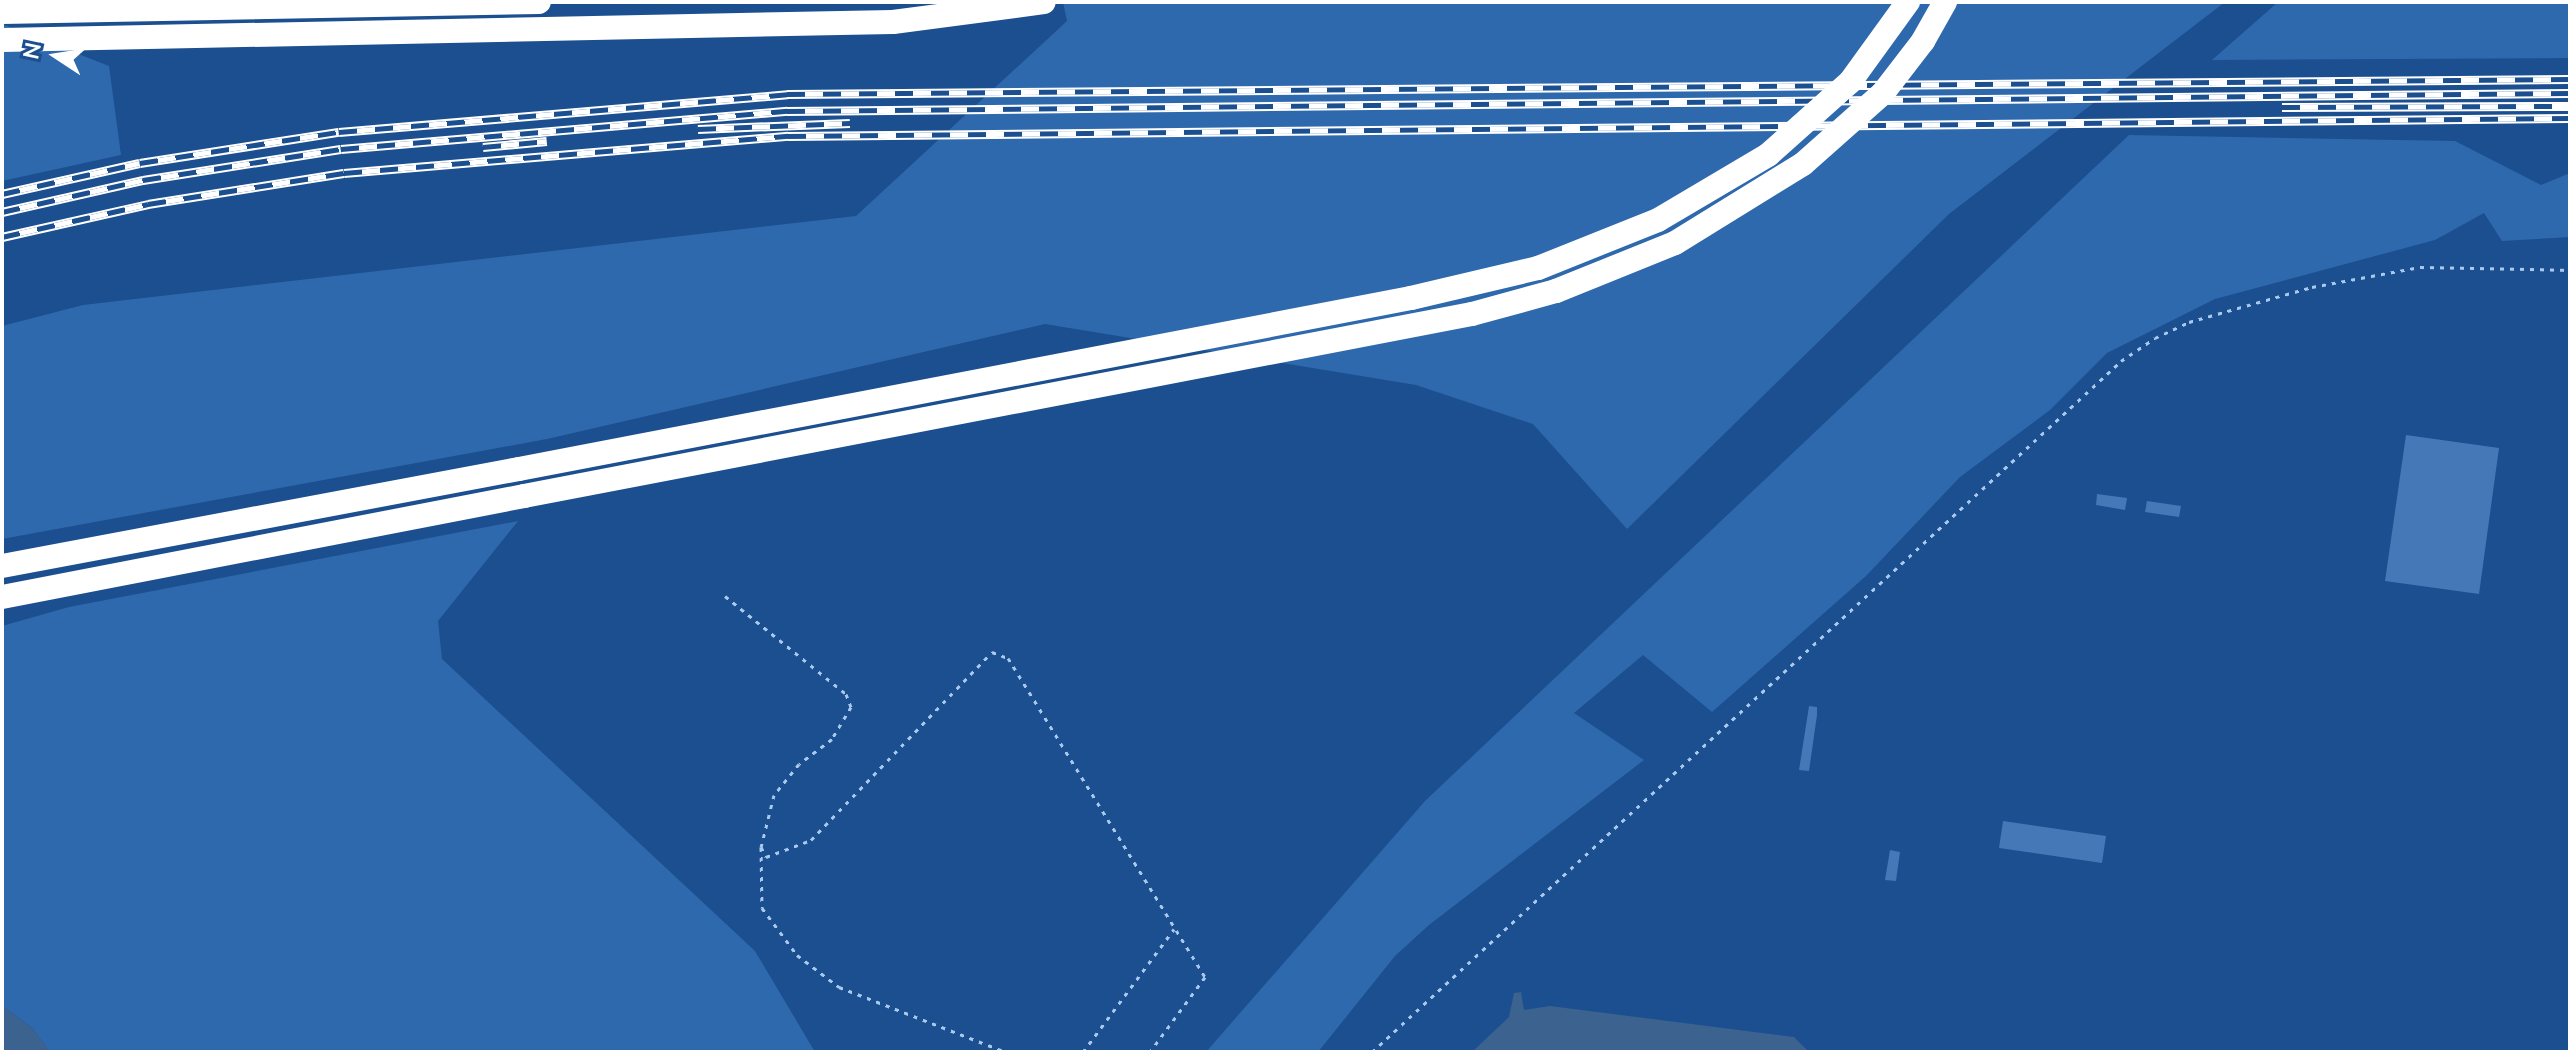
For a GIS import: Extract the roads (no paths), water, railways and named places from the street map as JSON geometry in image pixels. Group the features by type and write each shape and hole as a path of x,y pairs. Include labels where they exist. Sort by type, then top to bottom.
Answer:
{"highway":[{"path":"2,12 539,2"},
{"path":"2,566 1411,298 1557,262 1666,216 1768,155 1850,82 1908,2"},
{"path":"2,597 1450,319 1577,284 1695,232 1821,150 1898,76 1945,2"},
{"path":"2,40 883,23 1039,3"}],"railway":[{"path":"2,194 140,163 339,132 787,94 2570,79"},
{"path":"2,212 143,180 341,149 787,111 2570,93"},
{"path":"2282,107 2570,106"},
{"path":"2,237 148,204 344,173 788,136 2570,118"},
{"path":"698,129 850,123"},
{"path":"483,147 547,141"}]}
